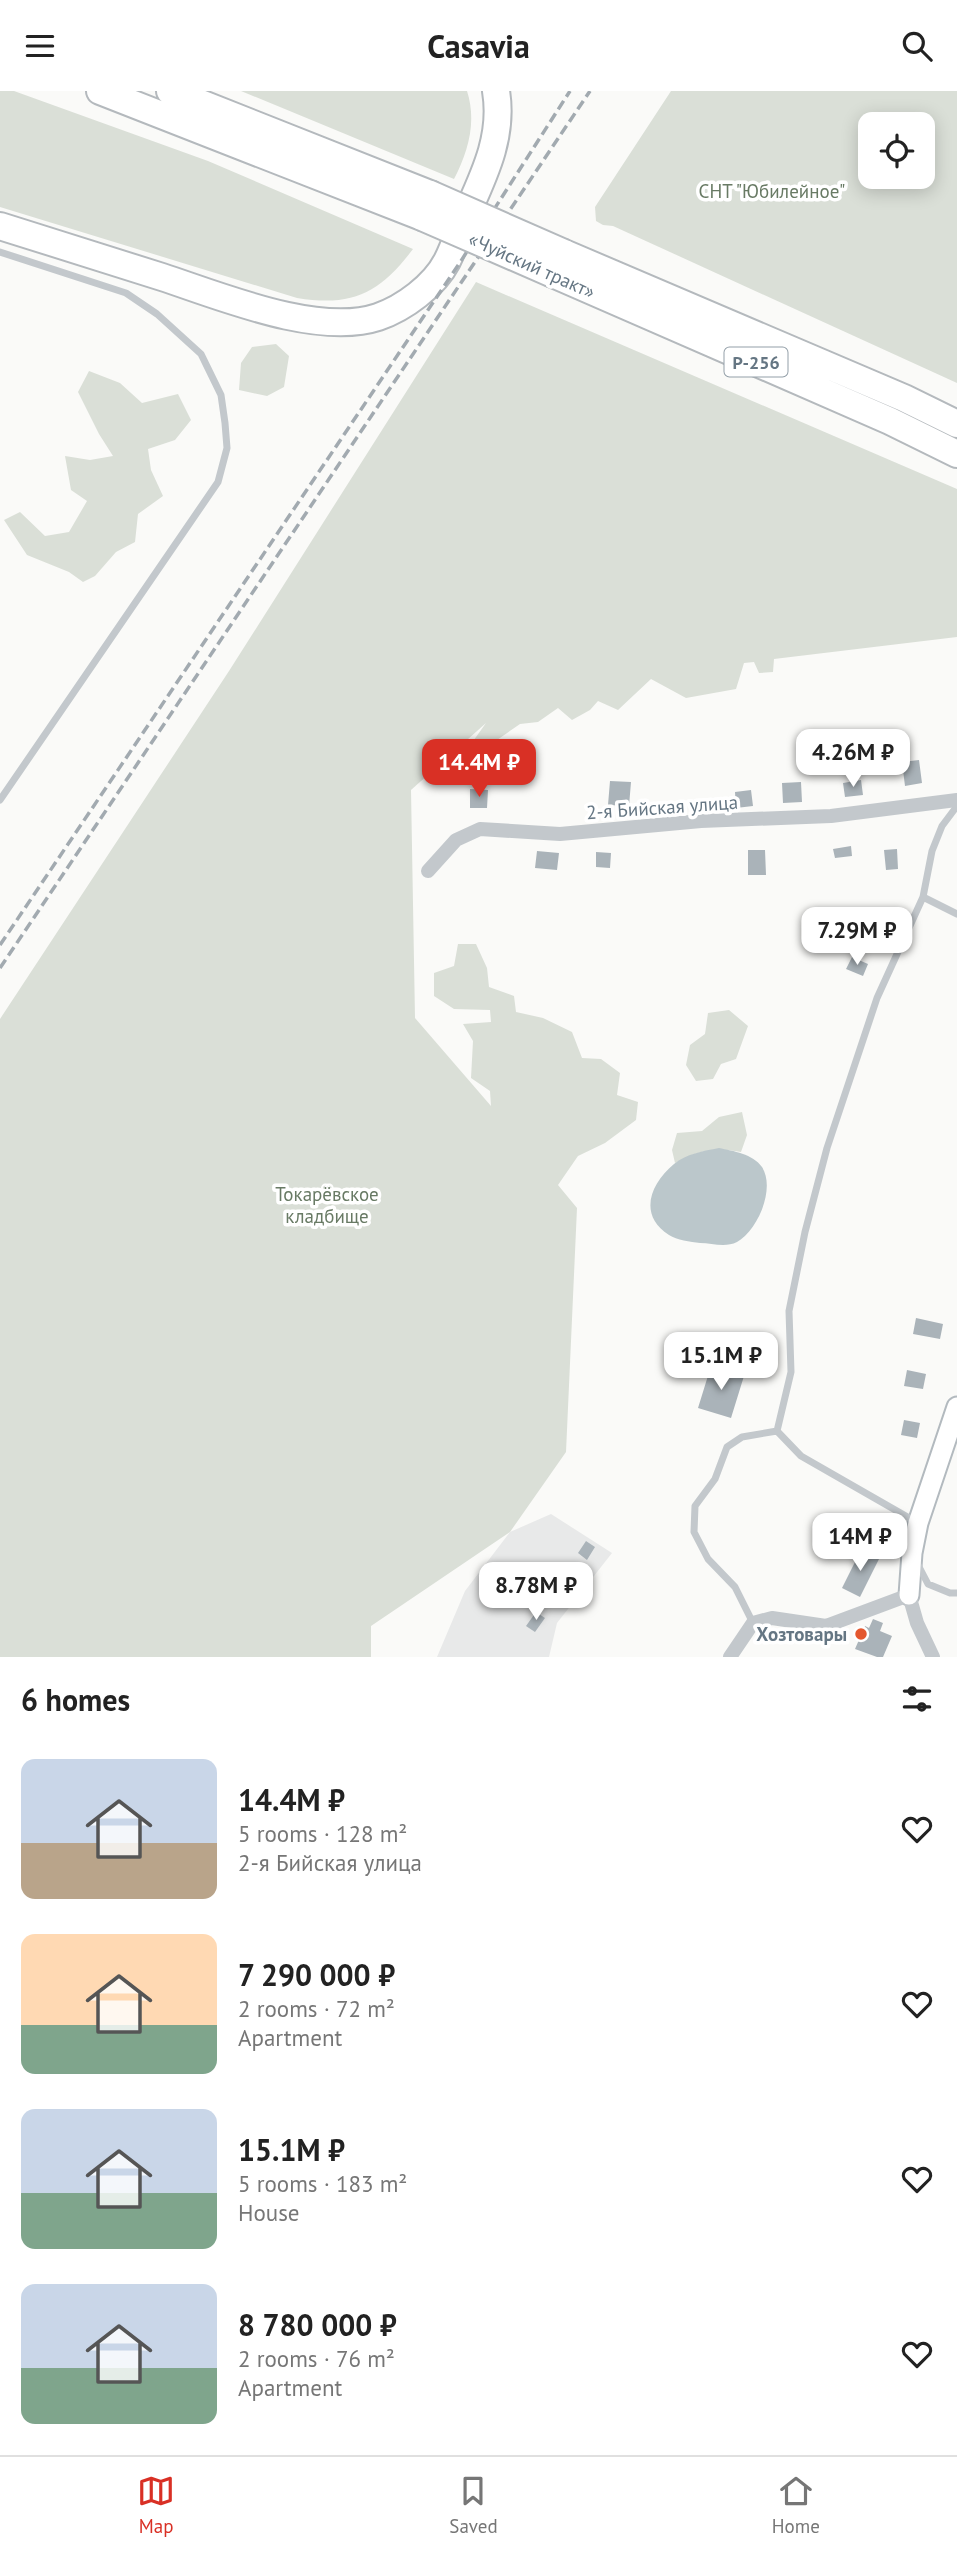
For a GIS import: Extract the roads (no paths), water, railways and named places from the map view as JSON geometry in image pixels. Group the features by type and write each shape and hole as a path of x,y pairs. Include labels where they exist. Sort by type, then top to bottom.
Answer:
{"highway":[{"name":"«Чуйский тракт»","path":"100,91 426,205"},
{"name":"«Чуйский тракт»","path":"170,91 559,264 957,454"},
{"path":"0,226 279,314 332,322 355,322 377,317 414,296 432,281 446,263 491,159 499,118 496,91"},
{"name":"«Чуйский тракт»","path":"559,264 904,398 957,424"}],"street":[{"name":"2-я Бийская улица","path":"428,871 456,840 480,829 560,834 701,821 831,816 957,800"},
{"path":"933,1657 917,1623 909,1595 912,1553 918,1523 957,1407"},
{"path":"730,1657 753,1623 772,1618 826,1626 909,1595"}],"lane":[{"path":"0,252 126,293 156,314 201,354 221,395 227,448 218,482 0,800"},
{"path":"778,1431 791,1372 789,1311 805,1232 827,1148 877,998 923,897 932,851 942,827 957,806"},
{"path":"923,897 957,915"},
{"path":"778,1431 801,1456 918,1523"},
{"path":"753,1623 735,1587 708,1559 694,1532 695,1506 715,1479 727,1447 742,1437 778,1431"},
{"path":"912,1553 928,1584 957,1593"}],"railway":[{"path":"0,945 459,264 570,91"},
{"path":"0,968 590,91"}],"place":[{"name":"Хозтовары","path":"861,1634"}],"park label":[{"name":"СНТ \"Юбилейное\"","path":"772,191"},
{"name":"Токарёвское кладбище","path":"327,1205"}]}
